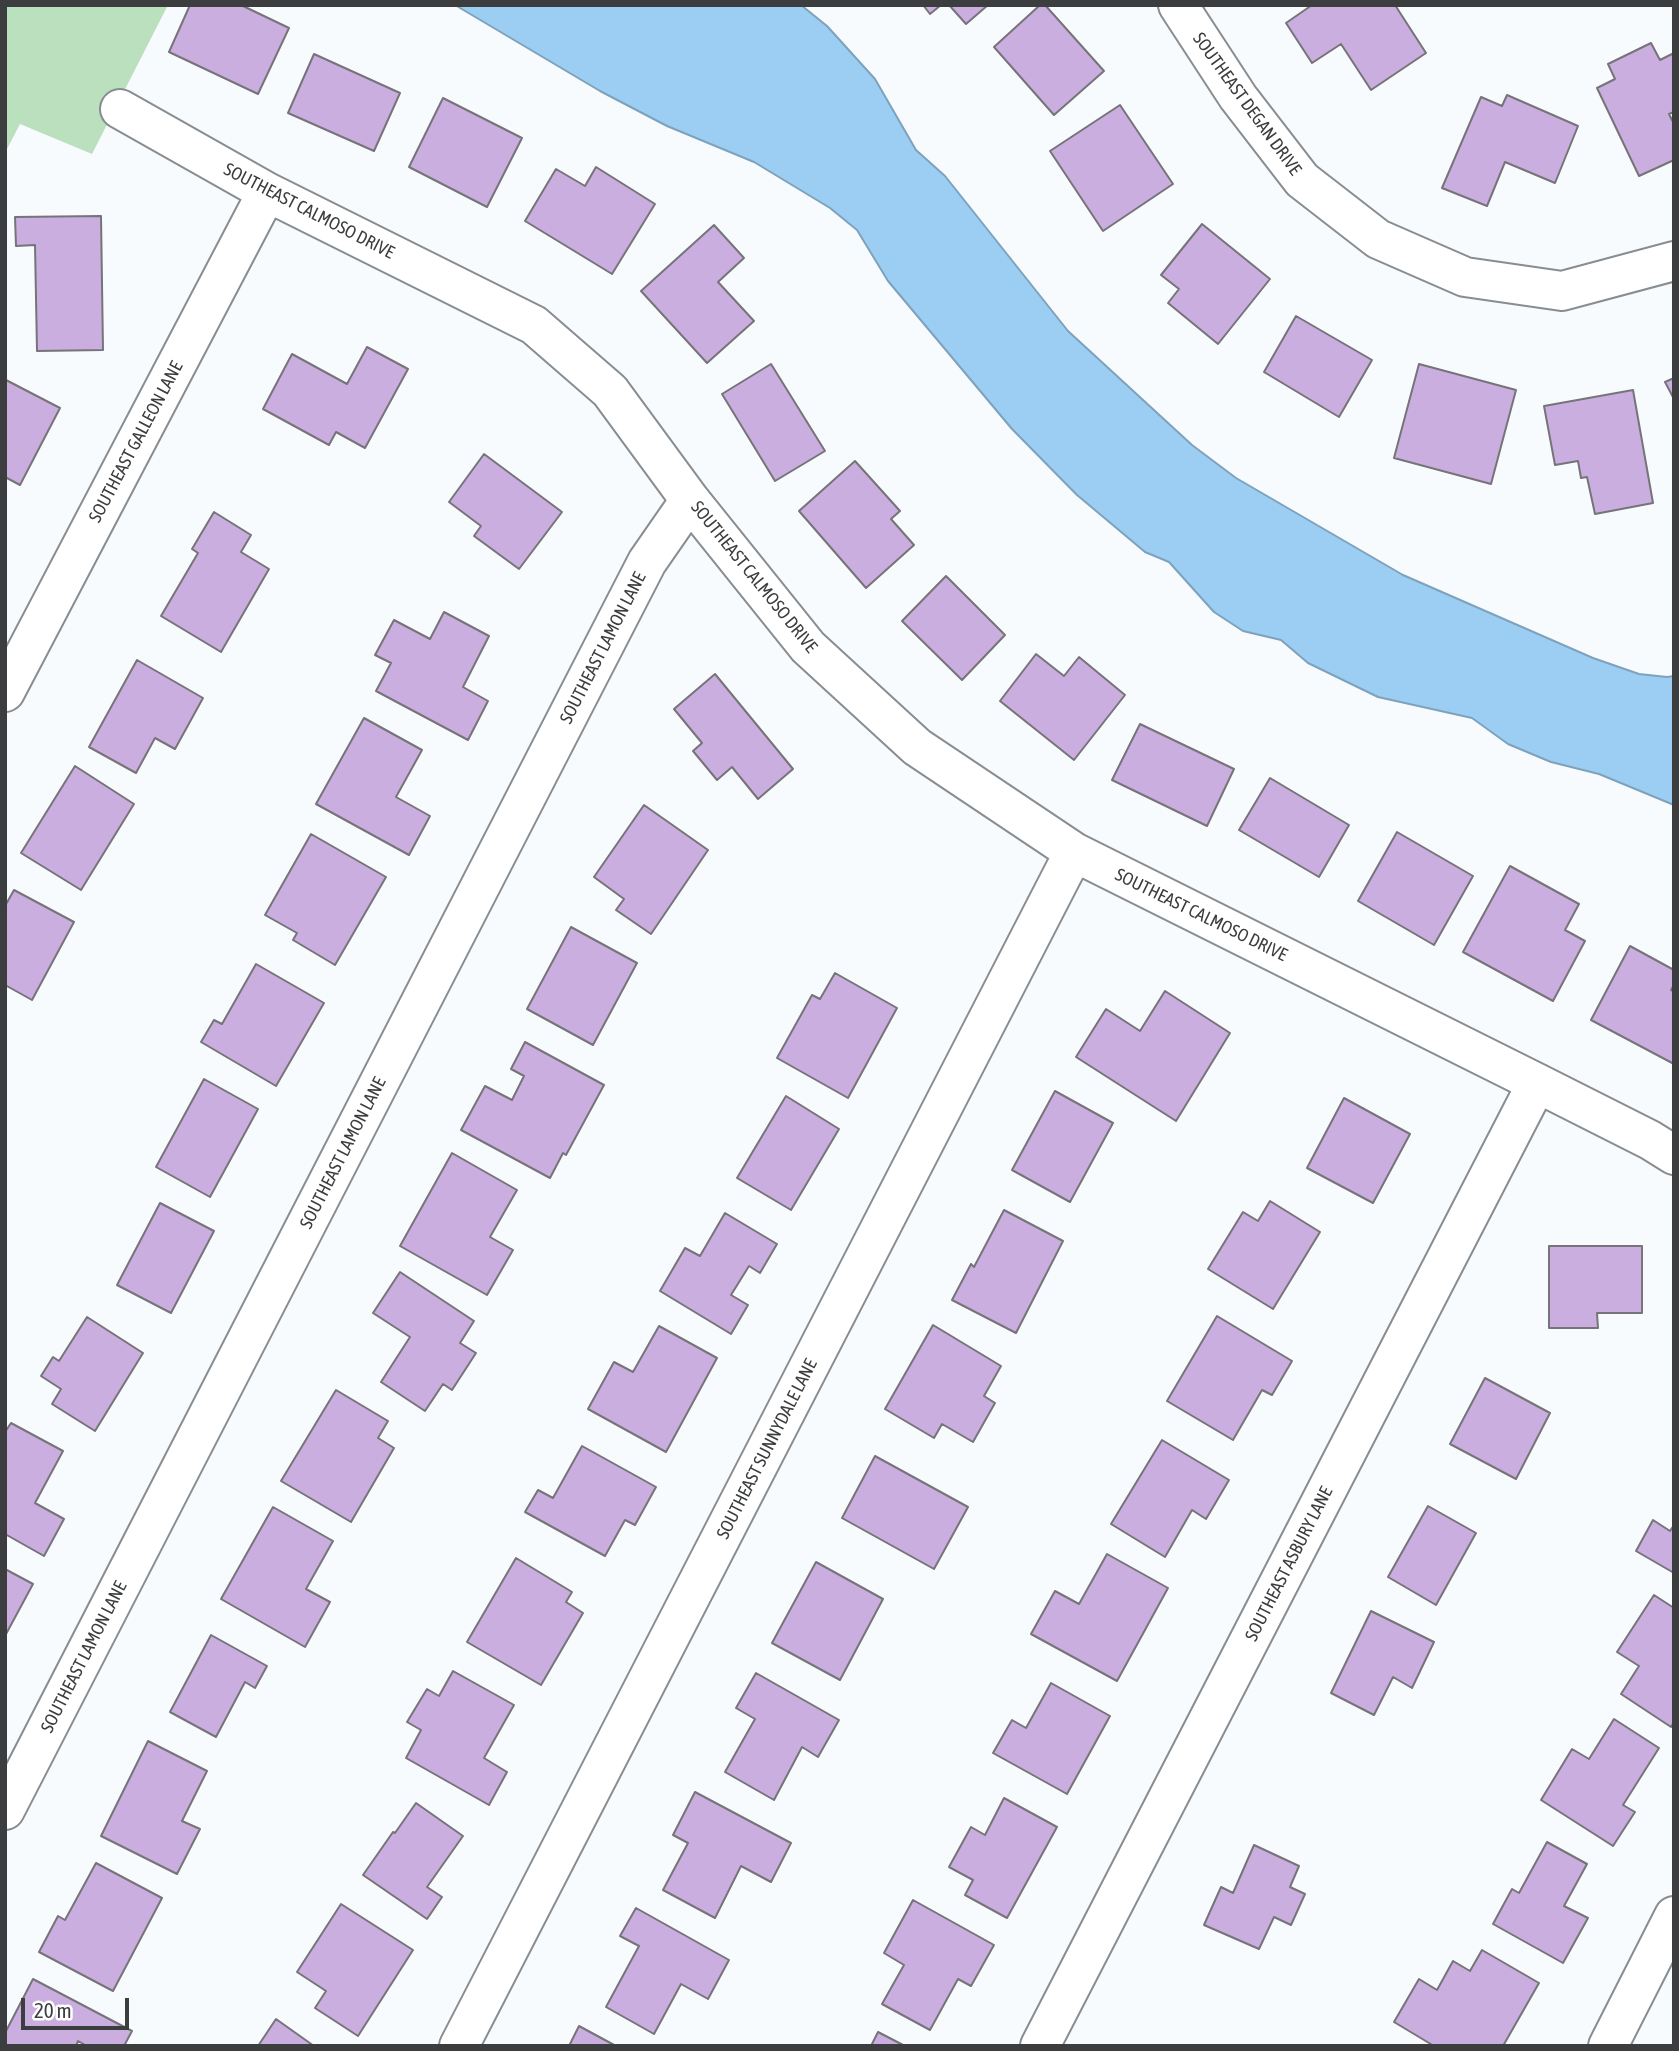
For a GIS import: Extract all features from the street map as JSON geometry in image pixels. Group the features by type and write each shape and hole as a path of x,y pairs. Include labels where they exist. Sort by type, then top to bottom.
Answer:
{"street":[{"name":"SOUTHEAST DEGAN DRIVE","path":"1178,5 1238,97 1302,180 1378,239 1465,277 1562,291 1674,261"},
{"name":"SOUTHEAST CALMOSO DRIVE","path":"120,109 267,192 534,325 610,391 690,500 808,647 917,747 1074,852 1650,1140 1674,1155"},
{"name":"SOUTHEAST GALLEON LANE","path":"5,692 267,192"},
{"name":"SOUTHEAST LAMON LANE","path":"5,1810 647,562 690,500"},
{"name":"SOUTHEAST SUNNYDALE LANE","path":"459,2046 1074,852"},
{"name":"SOUTHEAST ASBURY LANE","path":"1040,2046 1537,1083"},
{"path":"1608,2046 1674,1916"}],"green space":[{"path":"5,5 168,5 92,154 20,124 5,153"}],"water":[{"path":"455,5 801,5 827,26 875,79 916,150 945,176 1068,331 1192,445 1236,478 1403,575 1593,658 1639,674 1674,676 1674,805 1599,774 1551,762 1508,744 1472,718 1378,697 1308,663 1281,640 1243,631 1214,612 1169,562 1145,552 1077,495 1012,429 888,281 857,230 830,208 754,162 667,126 600,91"}],"building":[{"path":"190,5 241,5 289,28 258,94 169,52"},
{"path":"923,5 941,5 930,14"},
{"path":"949,5 988,5 966,24"},
{"path":"1040,5 1045,5 1104,71 1054,115 994,47"},
{"path":"1312,5 1395,5 1426,53 1371,90 1341,44 1312,63 1286,23"},
{"path":"1651,43 1660,60 1674,53 1674,112 1669,114 1674,124 1674,160 1639,176 1597,88 1615,79 1608,64"},
{"path":"314,54 400,93 374,151 288,113"},
{"path":"1507,95 1578,126 1555,183 1505,162 1487,206 1442,188 1481,97 1502,106"},
{"path":"443,98 522,138 487,207 409,167"},
{"path":"1120,105 1173,184 1103,231 1050,151"},
{"path":"596,167 655,204 612,274 525,221 556,169 585,186"},
{"path":"101,216 103,350 37,351 35,245 16,246 15,217"},
{"path":"1202,224 1270,279 1218,344 1168,303 1179,289 1161,275"},
{"path":"714,225 744,258 718,282 754,321 707,363 641,291"},
{"path":"1296,316 1372,360 1339,417 1264,372"},
{"path":"367,347 408,369 365,448 336,432 329,445 263,409 292,354 347,384"},
{"path":"771,364 825,451 775,481 722,394"},
{"path":"1419,364 1516,390 1491,484 1394,458"},
{"path":"1674,378 1674,399 1665,382"},
{"path":"6,380 60,408 20,485 5,477"},
{"path":"1633,390 1653,503 1595,514 1587,477 1581,478 1578,461 1555,465 1544,406"},
{"path":"484,454 562,512 519,569 474,536 481,526 449,502"},
{"path":"855,461 900,511 891,519 914,545 866,588 799,511"},
{"path":"214,512 251,535 241,552 269,569 221,652 161,616 198,553 192,549"},
{"path":"946,576 1005,635 962,680 902,621"},
{"path":"444,612 489,636 463,687 488,701 468,740 376,691 391,663 375,655 394,620 430,639"},
{"path":"1036,654 1064,676 1079,657 1125,695 1074,760 1000,701"},
{"path":"137,660 203,698 175,749 155,738 136,773 89,747"},
{"path":"715,674 793,769 758,799 732,767 717,780 693,751 702,743 674,709"},
{"path":"364,718 422,750 396,797 430,816 409,855 316,804"},
{"path":"1140,724 1234,769 1207,826 1112,780"},
{"path":"75,766 134,804 81,890 21,853"},
{"path":"1270,778 1349,825 1319,877 1239,830"},
{"path":"644,805 708,850 651,934 616,910 624,899 594,877"},
{"path":"1397,832 1473,876 1434,945 1358,901"},
{"path":"311,834 386,877 335,965 293,940 297,933 265,915"},
{"path":"1510,866 1579,904 1565,930 1585,941 1553,1001 1463,952"},
{"path":"14,890 74,922 32,1000 5,985 5,906"},
{"path":"571,927 637,963 593,1045 527,1009"},
{"path":"1630,946 1674,970 1674,985 1671,990 1674,992 1674,1064 1591,1020"},
{"path":"256,964 324,1003 276,1086 201,1042 214,1020 222,1024"},
{"path":"835,973 897,1008 848,1098 777,1058 812,995 820,999"},
{"path":"1165,991 1230,1033 1176,1121 1076,1057 1106,1009 1140,1031"},
{"path":"525,1042 604,1085 566,1155 563,1153 550,1178 461,1130 485,1086 512,1100 524,1076 511,1069"},
{"path":"204,1079 258,1109 210,1197 156,1167"},
{"path":"1055,1091 1113,1123 1070,1202 1012,1170"},
{"path":"786,1096 839,1129 791,1210 737,1178"},
{"path":"1344,1098 1410,1134 1373,1203 1307,1168"},
{"path":"452,1153 517,1190 490,1237 513,1250 487,1295 400,1246"},
{"path":"1270,1201 1320,1232 1273,1309 1208,1269 1243,1212 1258,1221"},
{"path":"160,1203 214,1231 171,1313 117,1285"},
{"path":"1004,1210 1063,1241 1016,1333 952,1300 971,1264 974,1267"},
{"path":"725,1213 777,1244 760,1273 749,1266 731,1295 748,1305 731,1334 660,1291 685,1248 700,1256"},
{"path":"1549,1246 1642,1246 1642,1313 1597,1313 1598,1328 1549,1328"},
{"path":"400,1272 474,1321 460,1343 476,1353 452,1390 443,1384 425,1411 381,1382 410,1337 373,1313"},
{"path":"1217,1316 1292,1361 1272,1395 1262,1390 1233,1440 1167,1401"},
{"path":"87,1317 143,1353 95,1431 52,1404 61,1389 41,1376 53,1357 59,1361"},
{"path":"933,1325 1001,1366 984,1396 995,1403 973,1442 942,1424 934,1438 885,1409"},
{"path":"659,1326 717,1358 666,1452 588,1409 614,1362 633,1372"},
{"path":"1485,1378 1550,1413 1516,1479 1450,1444"},
{"path":"336,1390 388,1421 378,1438 394,1448 351,1522 281,1481"},
{"path":"11,1423 63,1451 35,1503 64,1519 44,1556 5,1534 5,1432"},
{"path":"1162,1440 1229,1480 1206,1519 1192,1510 1165,1557 1111,1524"},
{"path":"582,1446 656,1487 635,1525 625,1520 605,1556 525,1512 538,1490 553,1498"},
{"path":"875,1456 968,1507 934,1569 842,1518"},
{"path":"1428,1506 1476,1533 1436,1605 1388,1577"},
{"path":"273,1507 333,1541 306,1589 330,1602 305,1647 221,1599"},
{"path":"1653,1520 1670,1531 1674,1525 1674,1573 1636,1551"},
{"path":"1107,1554 1168,1588 1117,1681 1031,1634 1055,1591 1079,1604"},
{"path":"516,1558 572,1592 566,1602 583,1613 541,1685 467,1642"},
{"path":"816,1562 883,1599 840,1680 772,1643"},
{"path":"5,1569 33,1584 5,1636"},
{"path":"1654,1595 1674,1608 1674,1722 1671,1727 1621,1694 1639,1666 1617,1652"},
{"path":"1371,1611 1434,1642 1412,1688 1393,1677 1374,1715 1331,1693"},
{"path":"211,1635 267,1666 255,1688 245,1682 216,1737 170,1712"},
{"path":"453,1671 514,1705 484,1758 507,1772 489,1805 406,1758 421,1730 407,1722 427,1689 439,1696"},
{"path":"756,1673 839,1720 818,1757 802,1747 774,1800 725,1772 755,1719 736,1708"},
{"path":"1051,1683 1110,1716 1067,1794 993,1753 1012,1720 1026,1728"},
{"path":"1614,1719 1659,1748 1623,1805 1635,1812 1613,1846 1541,1800 1572,1749 1589,1759"},
{"path":"148,1741 207,1771 182,1821 200,1829 177,1874 101,1836"},
{"path":"695,1792 791,1843 771,1882 741,1866 715,1918 663,1890 688,1843 673,1835"},
{"path":"1004,1798 1057,1827 1007,1918 965,1895 973,1880 949,1867 971,1827 985,1835"},
{"path":"416,1803 463,1836 427,1887 442,1897 427,1919 363,1875"},
{"path":"1547,1842 1587,1864 1564,1906 1588,1918 1563,1963 1493,1924 1512,1889 1519,1893"},
{"path":"1254,1845 1299,1866 1290,1887 1305,1894 1291,1925 1274,1917 1259,1949 1204,1925 1221,1887 1233,1893"},
{"path":"96,1863 162,1898 113,1991 39,1952 58,1916 65,1920"},
{"path":"913,1900 994,1945 971,1986 958,1979 930,2030 882,2004 904,1965 884,1953"},
{"path":"341,1904 413,1950 358,2036 315,2008 326,1991 297,1972"},
{"path":"636,1908 729,1960 708,1999 681,1984 654,2034 606,2007 639,1946 620,1936"},
{"path":"1482,1950 1539,1983 1503,2046 1434,2046 1394,2022 1419,1979 1437,1990 1453,1961 1470,1971"},
{"path":"33,1979 132,2031 124,2046 87,2046 78,2041 76,2046 5,2046 5,2033"},
{"path":"276,2019 314,2046 258,2046"},
{"path":"579,2026 616,2046 569,2046"},
{"path":"878,2032 905,2046 871,2046"}]}
